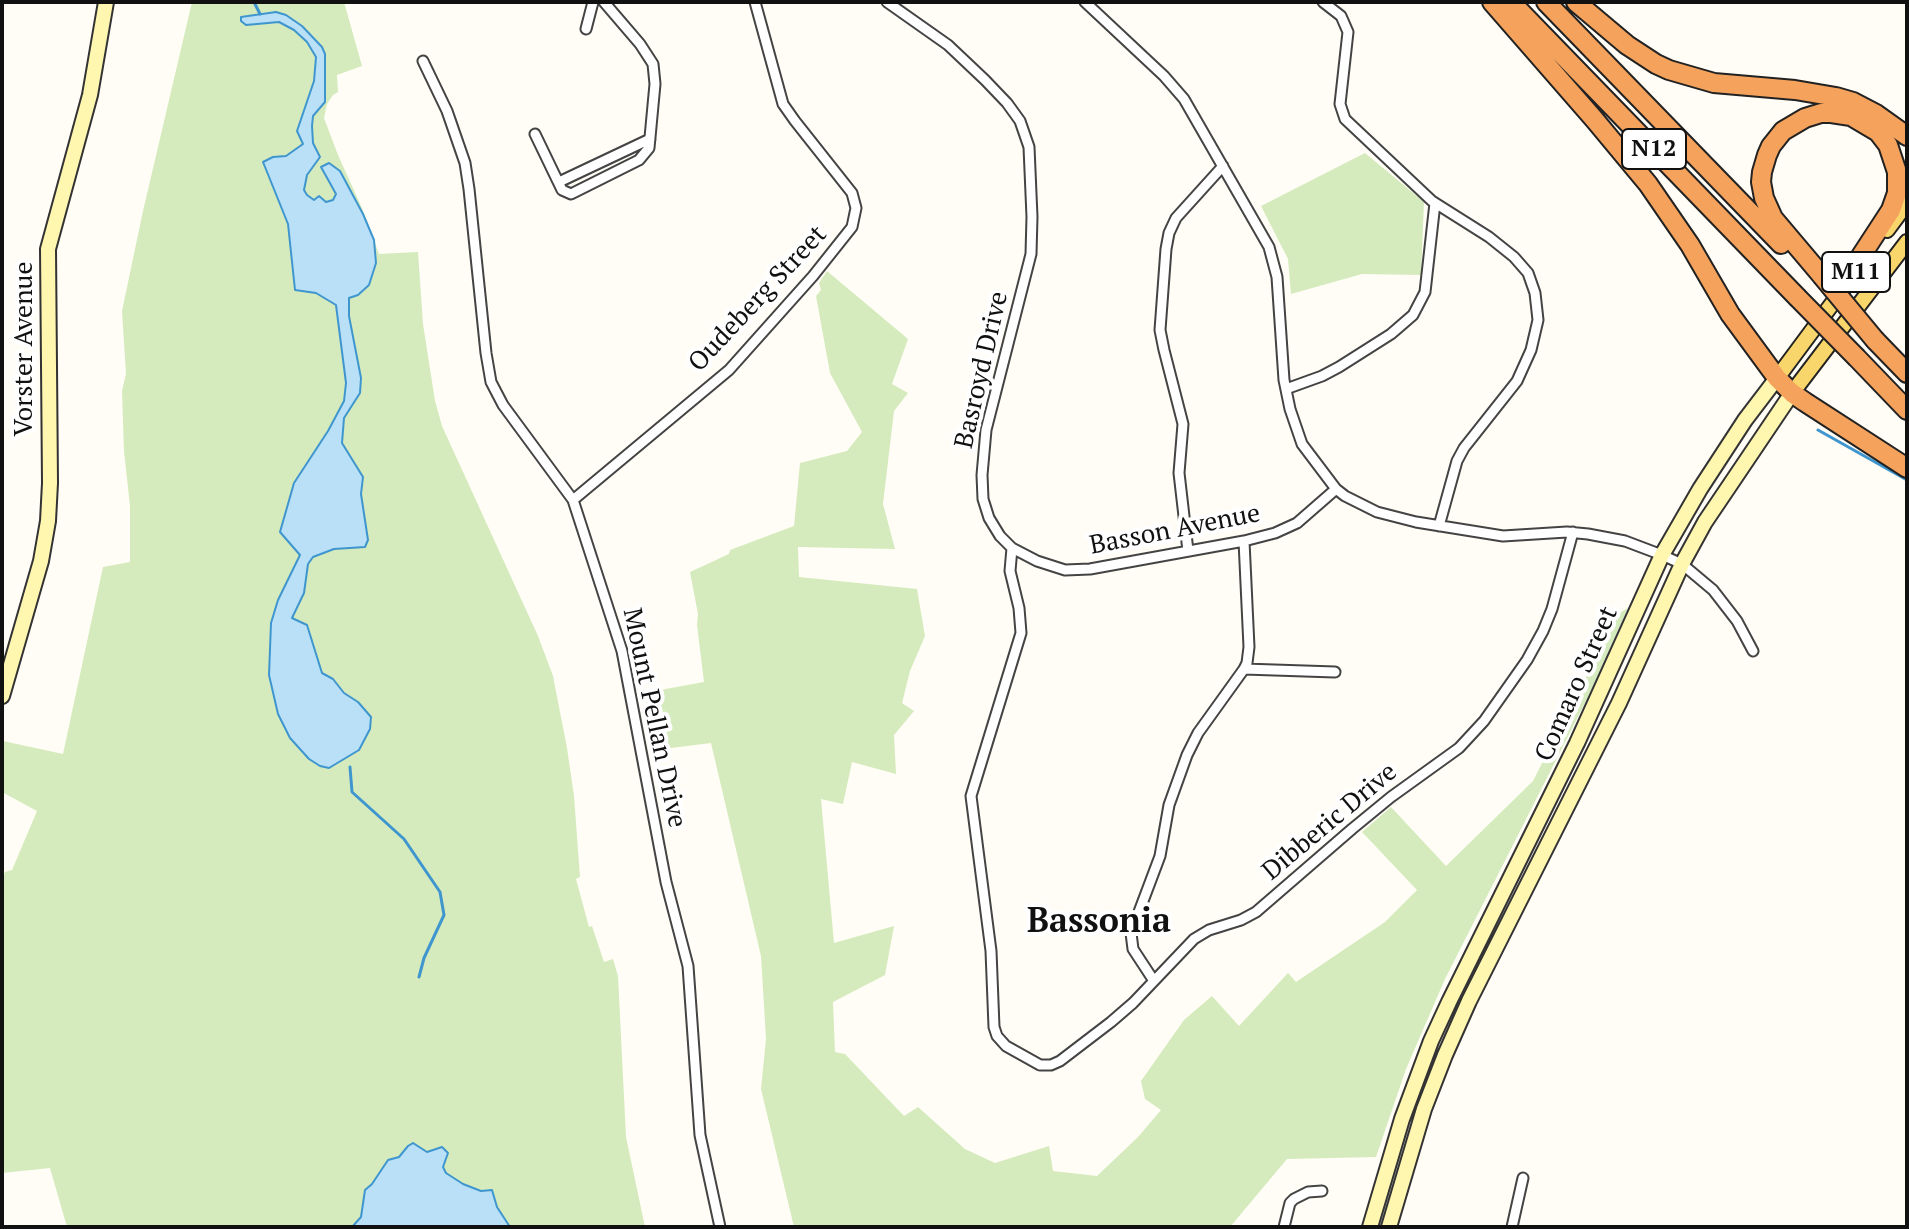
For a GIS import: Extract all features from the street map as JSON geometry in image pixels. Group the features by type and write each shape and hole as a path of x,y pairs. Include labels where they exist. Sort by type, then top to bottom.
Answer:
{"highway":[{"path":"1492,2 1648,184 1690,245 1737,324 1777,378 1792,393 1907,468"},
{"name":"N12","path":"1511,2 1907,410"},
{"name":"N12","path":"1546,2 1820,278 1907,373"},
{"path":"1576,2 1627,45 1669,70 1714,83 1808,91 1836,97 1876,114 1907,136"},
{"path":"1820,278 1773,218 1761,182 1767,155 1783,131 1821,113 1851,116 1878,132 1888,145 1897,172 1894,202 1861,256 1853,276"}],"main road":[{"name":"Comaro Street","path":"1777,378 1907,203"},
{"name":"Comaro Street","path":"1792,393 1907,242"}],"street":[{"name":"Vorster Avenue","path":"2,696 41,561 50,507 49,242 90,95 106,2"},
{"path":"586,29 593,2"},
{"path":"535,134 562,190 571,194 639,160 649,148 655,84 653,64 604,2"},
{"name":"Oudeberg Street","path":"573,500 729,370 852,227 856,208 852,193 783,104 755,2"},
{"name":"Basroyd Drive","path":"887,2 948,45 994,90 1020,121 1029,147 1031,254 986,430 982,475 983,499 989,518 1012,548"},
{"path":"1085,2 1177,90 1273,257 1286,389 1293,419 1302,444 1336,489 1377,512 1407,520 1509,537 1573,532 1614,538 1662,555 1682,564 1713,590 1726,604 1753,651"},
{"path":"1323,2 1341,16 1348,32 1340,99 1342,115 1435,203 1489,237 1524,267 1535,293 1536,336 1517,381 1457,461 1439,526"},
{"name":"Mount Pellan Drive","path":"423,61 447,111 465,163 491,382 503,405 573,500 622,651 666,882 688,966 700,1135 720,1227"},
{"path":"559,182 650,139"},
{"path":"1188,551 1179,473 1183,424 1160,330 1166,249 1176,218 1223,166"},
{"path":"1286,389 1339,367 1391,334 1413,315 1425,292 1435,203"},
{"name":"Comaro Street","path":"1370,1227 1402,1119 1431,1041 1572,755 1662,555 1707,478 1777,378"},
{"name":"Comaro Street","path":"1389,1227 1424,1109 1445,1055 1516,906 1619,703 1682,564 1710,514 1792,393"},
{"name":"Basson Avenue","path":"1012,548 1037,561 1072,571 1244,541 1293,526 1336,489"},
{"name":"Dibberic Drive","path":"1012,548 1010,571 1020,618 1020,641 971,796 991,951 994,1027 1002,1042 1046,1066 1060,1061 1111,1022 1194,939 1256,912 1352,829 1472,736 1520,670 1543,631 1573,532"},
{"path":"1154,981 1133,949 1131,939 1135,920 1160,856 1169,805 1187,755 1198,733 1244,669 1249,647 1244,541"},
{"path":"1244,669 1335,672"},
{"path":"1512,1227 1523,1178"},
{"path":"1284,1227 1290,1203 1294,1199 1308,1192 1322,1191"}],"green space":[{"path":"192,2 344,2 362,66 337,75 338,92 327,104 324,118 379,254 418,252 423,324 442,426 538,636 553,676 574,796 580,877 576,879 589,927 592,926 604,962 613,959 618,976 626,1137 645,1227 67,1227 50,1168 2,1173 2,881 5,872 12,870 37,811 2,792 2,743 63,754 103,567 130,562 130,506 122,391 126,374 122,311"},
{"path":"1365,153 1424,202 1421,275 1362,274 1291,294 1288,259 1261,206"},
{"path":"827,271 908,339 892,384 908,393 894,411 883,504 895,549 798,547 799,577 917,589 925,636 910,671 902,703 914,711 894,735 896,774 852,762 843,804 821,799 834,943 894,926 885,975 833,1002 835,1052 845,1054 904,1116 918,1107 965,1149 995,1163 1049,1146 1053,1171 1097,1176 1161,1110 1145,1099 1141,1081 1184,1020 1212,996 1239,1026 1288,973 1296,982 1385,922 1417,890 1362,832 1391,807 1446,866 1533,781 1593,663 1598,625 1628,608 1589,695 1445,979 1406,1069 1376,1157 1287,1159 1230,1227 794,1227 761,1089 766,1039 761,956 711,743 655,750 644,693 704,682 698,614 690,572 729,554 730,550 794,526 800,463 847,451 862,432 830,373 816,296 821,290 819,283"}],"water":[{"path":"276,12 302,26 325,54 325,102 313,116 312,126 313,143 320,157 307,175 304,190 314,200 319,196 326,202 333,200 336,194 321,167 329,163 340,171 374,240 376,263 369,285 349,298 349,316 361,378 360,393 344,418 342,443 363,477 361,494 368,540 365,547 334,549 313,557 308,564 304,593 292,618 307,625 322,673 333,679 371,717 370,729 359,750 329,768 309,759 290,738 278,714 269,675 271,623 278,600 300,555 280,532 294,483 344,401 346,383 336,305 316,293 295,290 288,224 263,162 286,156 303,144 297,131 314,81 316,57 307,42 294,30 279,22 246,25 241,21 241,17"},
{"path":"413,1143 427,1152 442,1147 448,1153 443,1167 446,1173 481,1191 492,1190 497,1207 510,1227 352,1227 361,1217 365,1190 388,1160 399,1157"}],"waterway":[{"path":"254,2 260,14"},
{"path":"1818,430 1907,480"},
{"path":"350,767 352,792 404,839 440,892 444,915 424,958 419,977"}],"district":[{"name":"Bassonia","path":"1099,922"}]}
